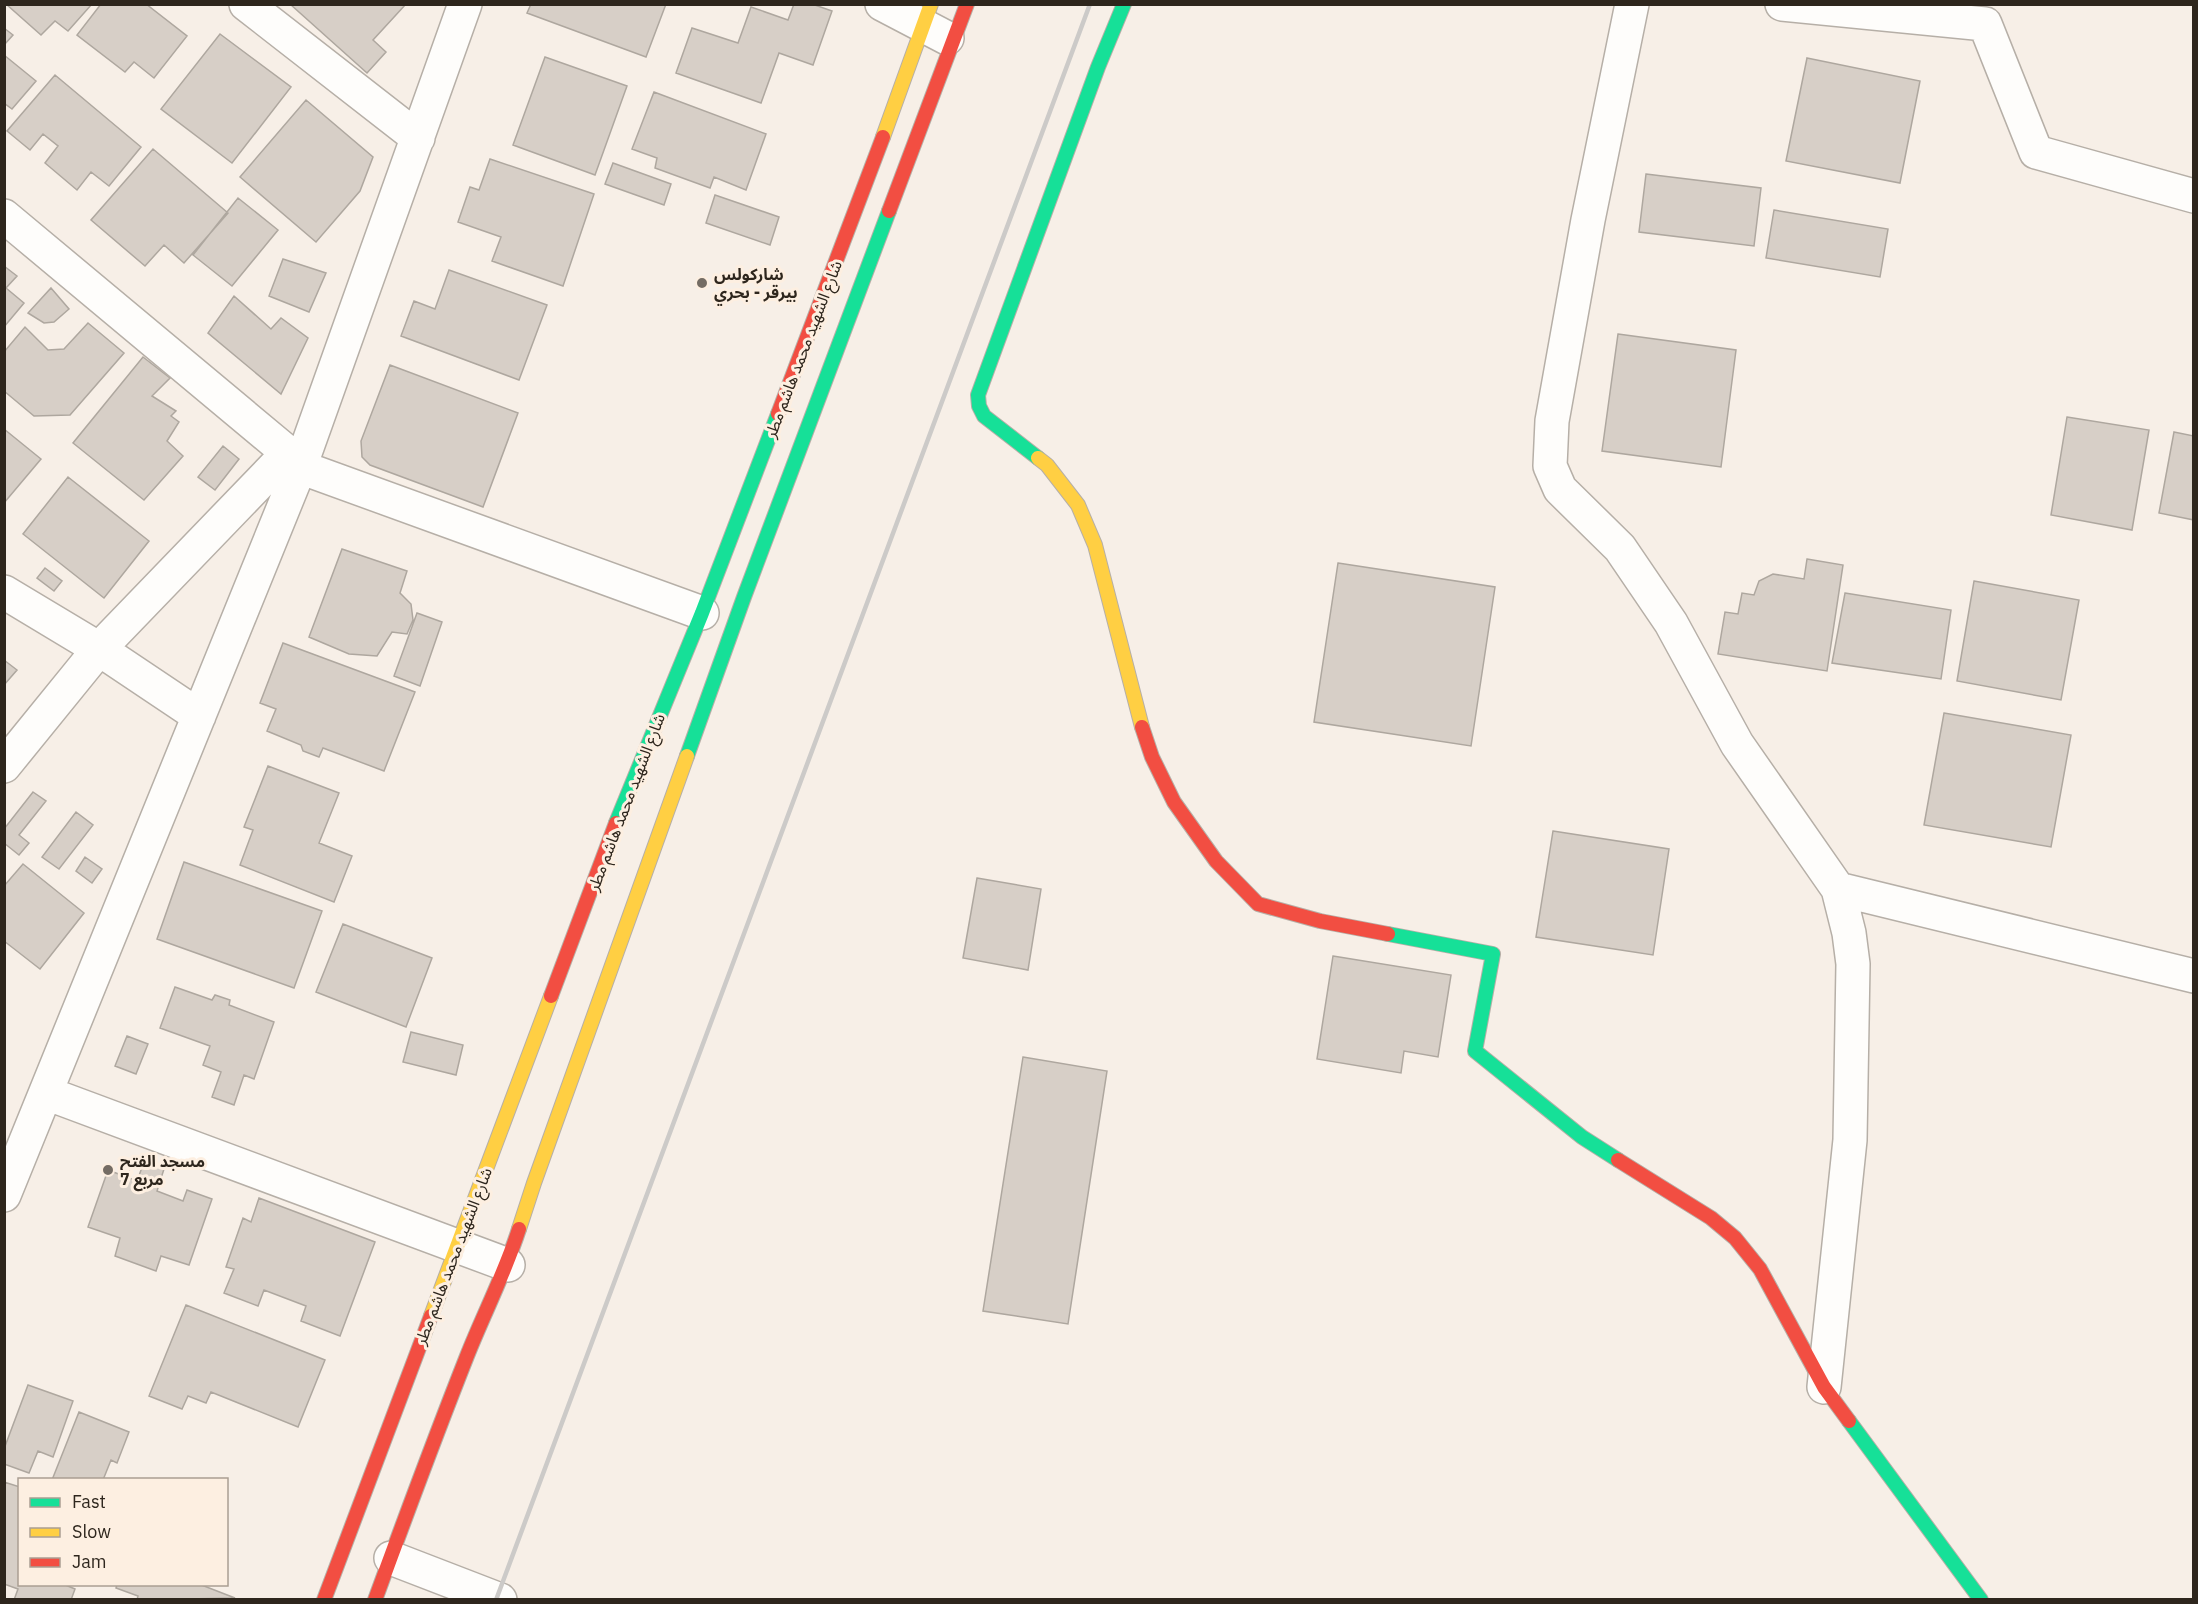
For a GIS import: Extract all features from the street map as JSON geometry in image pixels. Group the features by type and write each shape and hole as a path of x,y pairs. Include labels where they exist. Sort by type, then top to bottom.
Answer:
{"main road":[{"name":"شارع الشهيد محمد هاشم مطر","path":"375,1599 450,1399 508,1265 538,1172 744,597 967,4"},
{"path":"1124,4 1098,67 978,395 978,406 984,416 1047,465 1078,505 1095,545 1141,723 1152,757 1174,802 1216,861 1258,904 1320,921 1493,954 1475,1051 1582,1137 1711,1218 1735,1238 1760,1269 1824,1387 1982,1599"},
{"name":"شارع الشهيد محمد هاشم مطر","path":"324,1599 617,820 702,613 861,200 927,15"}],"street":[{"path":"246,4 418,138"},
{"path":"4,1195 199,716 294,460 418,138 465,4"},
{"path":"882,4 927,15 952,41"},
{"path":"1632,4 1588,220 1554,410 1550,466 1560,489 1620,548 1664,613 1737,744 1838,889 1849,933 1853,964 1850,1140 1824,1387"},
{"path":"1782,4 1985,24 2036,152 2193,196"},
{"path":"4,216 294,460 702,613"},
{"path":"4,766 99,649 294,460"},
{"path":"4,592 99,649 199,716"},
{"path":"1838,889 2193,976"},
{"path":"46,1093 508,1265"},
{"path":"391,1558 500,1599"}],"building":[{"path":"6,4 92,4 68,31 55,21 41,35"},
{"path":"101,4 146,4 187,36 154,78 134,62 125,72 77,35"},
{"path":"290,4 406,4 373,40 386,52 367,73"},
{"path":"531,4 666,4 646,57 527,13"},
{"path":"794,4 812,4 832,11 813,65 779,53 761,103 676,73 692,28 738,43 751,7 788,20"},
{"path":"4,28 13,35 4,45"},
{"path":"220,34 291,87 232,163 161,109"},
{"path":"4,55 36,81 12,109 4,103"},
{"path":"545,57 627,86 595,175 513,145"},
{"path":"1807,58 1920,81 1900,183 1786,161"},
{"path":"55,75 141,147 109,186 91,172 77,190 45,163 58,146 43,134 30,150 7,131"},
{"path":"654,92 766,134 746,190 714,177 710,188 655,168 657,158 632,149"},
{"path":"306,100 373,157 360,191 316,242 240,177"},
{"path":"153,149 228,213 184,263 164,245 145,266 91,220"},
{"path":"490,159 594,194 563,286 492,261 501,237 458,222 470,187 479,190"},
{"path":"613,163 671,184 664,205 605,184"},
{"path":"1646,174 1761,188 1754,246 1639,232"},
{"path":"715,195 779,217 770,245 706,223"},
{"path":"238,198 278,230 232,286 193,255"},
{"path":"1774,210 1888,229 1880,277 1766,258"},
{"path":"283,259 326,273 309,312 269,296"},
{"path":"4,266 17,276 6,288 24,303 4,327"},
{"path":"449,270 547,305 519,380 401,336 414,301 435,309"},
{"path":"51,288 69,309 54,322 44,323 28,313"},
{"path":"234,296 271,329 281,318 308,338 281,394 208,333"},
{"path":"88,323 124,353 70,415 34,416 4,391 4,352 25,327 48,350 64,349"},
{"path":"1618,334 1736,350 1721,467 1602,451"},
{"path":"143,357 170,378 152,396 176,411 171,416 179,422 167,441 183,456 144,500 73,443"},
{"path":"390,365 518,413 483,507 370,465 362,457 361,441"},
{"path":"2067,417 2149,430 2132,530 2051,515"},
{"path":"4,429 41,459 4,503"},
{"path":"2174,432 2194,436 2194,520 2159,513"},
{"path":"223,446 239,459 215,490 198,477"},
{"path":"68,477 149,541 104,598 23,534"},
{"path":"342,549 407,571 400,593 411,604 413,620 407,634 392,632 377,656 349,654 309,637"},
{"path":"1807,559 1843,565 1827,671 1718,654 1725,612 1738,614 1742,593 1754,595 1759,581 1773,574 1804,579"},
{"path":"1338,563 1495,587 1471,746 1314,722"},
{"path":"45,568 62,581 54,591 37,578"},
{"path":"1974,581 2079,600 2061,700 1957,681"},
{"path":"1845,593 1951,610 1941,679 1832,663"},
{"path":"417,613 442,622 420,686 394,676"},
{"path":"283,643 415,692 384,771 323,748 319,757 303,751 301,745 267,731 276,709 260,703"},
{"path":"4,660 17,670 4,685"},
{"path":"1944,713 2071,735 2051,847 1924,825"},
{"path":"268,766 339,793 319,843 352,856 334,902 240,865 253,830 244,827"},
{"path":"33,792 46,801 19,835 29,843 19,855 4,843 4,829"},
{"path":"76,812 93,825 59,869 42,857"},
{"path":"1553,831 1669,849 1653,955 1536,937"},
{"path":"85,857 102,869 92,883 76,871"},
{"path":"184,862 322,911 294,988 157,939"},
{"path":"23,864 84,913 40,969 4,941 4,886"},
{"path":"977,878 1041,889 1028,970 963,958"},
{"path":"343,924 432,958 406,1027 316,992"},
{"path":"1333,956 1451,975 1438,1057 1404,1051 1401,1073 1317,1059"},
{"path":"175,987 212,1000 215,995 230,1000 229,1005 274,1022 254,1079 244,1075 234,1105 212,1097 221,1072 203,1065 210,1046 160,1028"},
{"path":"411,1032 463,1045 456,1075 403,1062"},
{"path":"127,1036 148,1044 136,1074 115,1066"},
{"path":"1023,1057 1107,1071 1068,1324 983,1311"},
{"path":"144,1162 164,1169 157,1191 183,1201 187,1190 212,1199 189,1265 161,1256 156,1271 115,1256 120,1238 88,1227 108,1170 137,1181"},
{"path":"259,1198 375,1242 340,1336 301,1321 306,1306 264,1290 258,1306 224,1293 234,1269 226,1267 243,1218 251,1222"},
{"path":"186,1305 325,1360 298,1427 211,1392 206,1403 188,1396 182,1409 149,1396"},
{"path":"28,1385 73,1401 53,1457 38,1451 29,1473 4,1464 4,1449"},
{"path":"79,1412 129,1432 117,1463 111,1460 104,1478 53,1478"},
{"path":"4,1482 18,1486 18,1586 68,1586 75,1589 71,1600 14,1600 18,1589 4,1584"},
{"path":"116,1586 204,1586 235,1598 137,1600 138,1596 116,1588"}],"railway":[{"path":"496,1600 1090,4"}],"traffic: fast":[{"path":"1038,458 984,416 979,406 978,395 1098,67 1124,4"},
{"path":"687,756 744,597 889,211"},
{"path":"616,823 702,613 778,414"},
{"path":"1388,934 1493,954 1475,1051 1582,1137 1618,1160"},
{"path":"1849,1421 1981,1600"}],"traffic: slow":[{"path":"883,137 931,4"},
{"path":"1038,458 1047,465 1078,505 1095,545 1142,727"},
{"path":"519,1229 687,756"},
{"path":"431,1316 551,996"}],"traffic: jam":[{"path":"889,211 967,4"},
{"path":"778,414 883,137"},
{"path":"1142,727 1152,757 1174,802 1216,861 1258,904 1320,921 1388,934"},
{"path":"551,996 616,823"},
{"path":"1618,1160 1711,1218 1735,1238 1760,1269 1824,1387 1849,1421"},
{"path":"375,1600 455,1386 519,1229"},
{"path":"324,1600 431,1316"}],"place":[{"name":"شاركولس بيرقر - بحري","path":"702,283"},
{"name":"مسجد الفتح مربع 7","path":"108,1170"}]}
